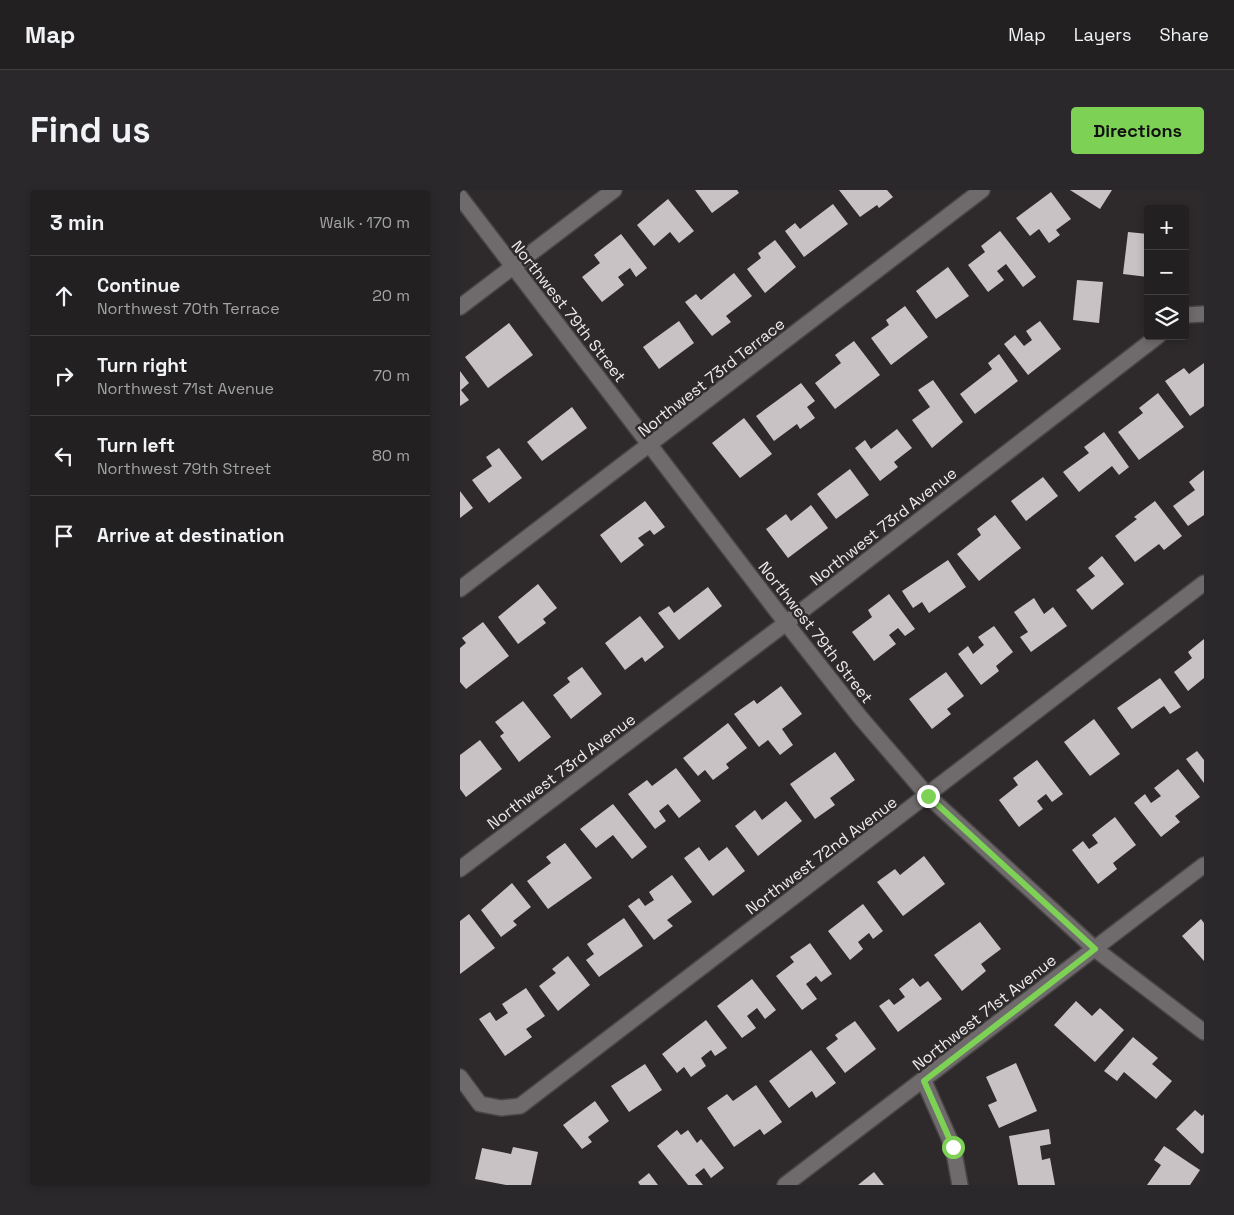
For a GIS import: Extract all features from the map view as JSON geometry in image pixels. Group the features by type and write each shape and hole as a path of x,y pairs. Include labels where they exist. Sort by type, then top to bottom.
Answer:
{"street":[{"path":"460,307 614,190"},
{"name":"Northwest 73rd Terrace","path":"460,589 651,445 982,190"},
{"name":"Northwest 79th Street","path":"460,197 786,623 860,717 928,796 1095,949 1204,1032"},
{"path":"1189,316 1204,314"},
{"name":"Northwest 73rd Avenue","path":"460,869 786,623 1153,340"},
{"name":"Northwest 72nd Avenue","path":"460,1077 480,1104 501,1108 520,1106 928,796 1204,583"},
{"name":"Northwest 71st Avenue","path":"785,1185 924,1081 1204,865"},
{"path":"924,1081 953,1147 960,1185"}],"building":[{"path":"695,190 737,190 739,193 712,213"},
{"path":"839,190 887,190 893,197 879,208 877,205 860,217"},
{"path":"1070,190 1112,190 1100,209"},
{"path":"1051,192 1071,219 1056,230 1060,235 1049,243 1039,229 1030,236 1016,218"},
{"path":"668,199 694,231 679,243 670,232 654,246 637,225"},
{"path":"833,204 848,224 804,257 785,231 795,223 800,229"},
{"path":"1000,231 1036,277 1023,287 1006,264 997,271 1004,280 988,292 968,265 985,252 981,246"},
{"path":"1128,232 1144,234 1144,277 1123,274"},
{"path":"621,234 647,268 636,277 630,268 618,277 624,285 602,302 582,277 600,263 594,255"},
{"path":"775,240 796,267 765,293 747,269 761,258 758,253"},
{"path":"948,267 969,296 936,319 916,291"},
{"path":"734,273 752,296 726,316 731,322 712,336 685,302 696,294 701,300"},
{"path":"1077,280 1103,282 1099,323 1073,320"},
{"path":"905,306 928,337 891,365 871,338 889,325 886,320"},
{"path":"679,321 694,343 659,369 643,347"},
{"path":"1040,321 1061,349 1028,375 1004,344 1015,335 1024,346 1032,340 1026,331"},
{"path":"509,323 533,355 488,388 465,357"},
{"path":"854,341 880,375 835,409 815,383 841,363 835,355"},
{"path":"999,354 1018,381 975,414 960,394 992,369 988,363"},
{"path":"1204,363 1204,406 1190,416 1165,381 1184,368 1189,374"},
{"path":"460,371 469,383 461,390 469,400 460,406"},
{"path":"933,380 963,422 932,448 912,420 930,407 918,390"},
{"path":"801,383 815,401 807,407 815,418 800,429 797,424 774,441 756,416"},
{"path":"1158,393 1184,427 1139,460 1118,432 1143,413 1139,408"},
{"path":"572,407 587,428 542,461 527,442"},
{"path":"744,418 772,454 740,478 712,443"},
{"path":"897,429 912,448 894,462 898,467 880,481 855,448 865,440 871,449"},
{"path":"1104,432 1129,467 1119,475 1112,466 1079,492 1063,472 1089,453 1084,447"},
{"path":"499,448 522,478 489,503 472,480 492,466 486,457"},
{"path":"850,469 869,495 836,519 817,494"},
{"path":"1204,470 1204,515 1188,526 1173,506 1195,490 1189,482"},
{"path":"1043,477 1058,496 1026,521 1011,501"},
{"path":"460,491 473,508 460,518"},
{"path":"645,501 665,527 654,535 650,530 638,538 644,545 621,563 600,535"},
{"path":"1155,501 1182,536 1164,550 1159,544 1135,562 1115,536 1137,519 1134,517"},
{"path":"811,505 828,528 788,558 766,529 786,514 791,521"},
{"path":"995,515 1021,548 979,581 957,554 981,535 977,529"},
{"path":"1102,556 1124,584 1092,610 1076,590 1095,576 1088,568"},
{"path":"948,560 966,587 929,613 922,602 913,608 902,591"},
{"path":"538,584 557,608 543,619 546,623 518,644 498,617"},
{"path":"708,587 722,606 679,640 658,613 669,606 674,613"},
{"path":"889,594 915,629 905,636 898,628 889,635 896,644 874,661 852,632 872,617 868,610"},
{"path":"1034,598 1044,614 1053,607 1067,626 1031,652 1020,637 1028,632 1014,612"},
{"path":"640,616 664,647 645,662 642,657 625,670 605,643"},
{"path":"483,622 509,656 466,689 460,682 460,648 466,643 462,638"},
{"path":"994,626 1013,652 996,666 999,671 981,685 958,654 968,646 973,654 984,645 978,637"},
{"path":"1204,639 1204,678 1188,691 1174,672 1192,658 1188,652"},
{"path":"582,667 602,694 571,719 553,695 570,682 567,678"},
{"path":"946,672 964,696 947,709 951,714 932,729 909,699"},
{"path":"1160,678 1181,707 1170,714 1164,706 1132,729 1117,708"},
{"path":"781,686 802,714 782,729 793,745 780,755 768,740 759,747 734,714 754,700 757,704"},
{"path":"523,701 551,737 519,762 500,736 504,733 495,722"},
{"path":"1094,719 1120,754 1090,776 1064,742"},
{"path":"728,723 747,748 726,764 729,768 713,780 705,770 698,776 683,758"},
{"path":"480,740 502,769 466,797 460,789 460,755"},
{"path":"1197,751 1204,760 1204,783 1186,759"},
{"path":"835,752 855,780 830,798 835,805 815,819 790,784"},
{"path":"1037,760 1063,794 1052,802 1046,794 1037,801 1043,809 1019,827 999,800 1018,785 1013,778"},
{"path":"676,768 701,801 679,818 668,804 659,811 666,821 655,829 628,794 647,780 652,786"},
{"path":"1178,769 1200,797 1175,816 1180,822 1161,837 1134,803 1145,794 1151,803 1161,796 1154,788"},
{"path":"786,801 802,821 758,856 735,826 755,810 762,820"},
{"path":"613,804 647,847 632,859 613,835 596,848 580,829"},
{"path":"1115,817 1136,845 1113,863 1117,869 1098,884 1072,850 1083,841 1089,849 1098,843 1092,835"},
{"path":"565,843 592,878 548,909 527,881 551,863 546,857"},
{"path":"699,847 709,861 727,847 745,871 713,896 684,858"},
{"path":"924,856 945,884 903,916 877,882 895,869 900,875"},
{"path":"672,875 692,902 667,920 673,926 654,940 628,906 639,898 645,906 654,900 649,892"},
{"path":"512,883 531,907 513,921 517,925 501,937 481,910"},
{"path":"863,904 883,931 873,939 869,933 858,942 863,949 850,960 828,931"},
{"path":"469,914 495,948 460,974 460,921"},
{"path":"624,918 643,946 599,977 586,960 594,954 587,944"},
{"path":"1201,919 1204,923 1204,961 1182,936"},
{"path":"980,922 1001,949 981,964 986,971 962,991 934,955"},
{"path":"810,943 832,974 821,982 816,976 806,984 817,999 802,1010 776,976 794,962 790,957"},
{"path":"568,956 590,985 558,1011 539,986 556,973 552,969"},
{"path":"913,978 920,987 928,981 942,999 898,1032 879,1006 889,999 894,1005 905,997 899,989"},
{"path":"752,979 776,1010 765,1019 757,1008 747,1016 756,1028 742,1038 717,1006"},
{"path":"526,988 545,1016 526,1029 532,1037 505,1056 479,1019 490,1012 496,1021 508,1013 502,1004"},
{"path":"1076,1001 1092,1016 1100,1008 1124,1030 1095,1062 1054,1025"},
{"path":"706,1020 727,1048 715,1056 711,1050 701,1058 706,1066 691,1077 684,1067 677,1073 662,1054"},
{"path":"855,1021 876,1049 845,1073 826,1048 838,1039 835,1035"},
{"path":"1133,1037 1158,1058 1152,1064 1172,1081 1156,1099 1124,1072 1117,1081 1104,1071"},
{"path":"811,1050 836,1083 816,1098 812,1091 789,1108 769,1081"},
{"path":"1016,1063 1037,1111 999,1128 988,1105 997,1101 986,1077"},
{"path":"645,1064 662,1090 629,1112 611,1086"},
{"path":"756,1085 782,1122 764,1135 760,1129 734,1147 707,1108 727,1094 733,1101"},
{"path":"595,1101 609,1121 588,1137 592,1142 582,1149 563,1125"},
{"path":"1195,1110 1202,1116 1204,1114 1204,1152 1202,1154 1176,1129"},
{"path":"1049,1129 1051,1144 1040,1146 1042,1160 1050,1158 1055,1185 1018,1185 1009,1136"},
{"path":"677,1130 681,1135 688,1130 697,1143 701,1139 724,1168 711,1178 704,1168 695,1175 703,1185 688,1185 657,1146"},
{"path":"1164,1146 1200,1170 1190,1185 1147,1185 1161,1165 1154,1160"},
{"path":"513,1147 538,1152 531,1185 506,1185 475,1179 482,1148 511,1154"},
{"path":"874,1172 884,1185 858,1185"},
{"path":"649,1173 658,1185 640,1185 638,1182"}],"route":[{"path":"928,796 1095,949 924,1081 953,1147"}]}
